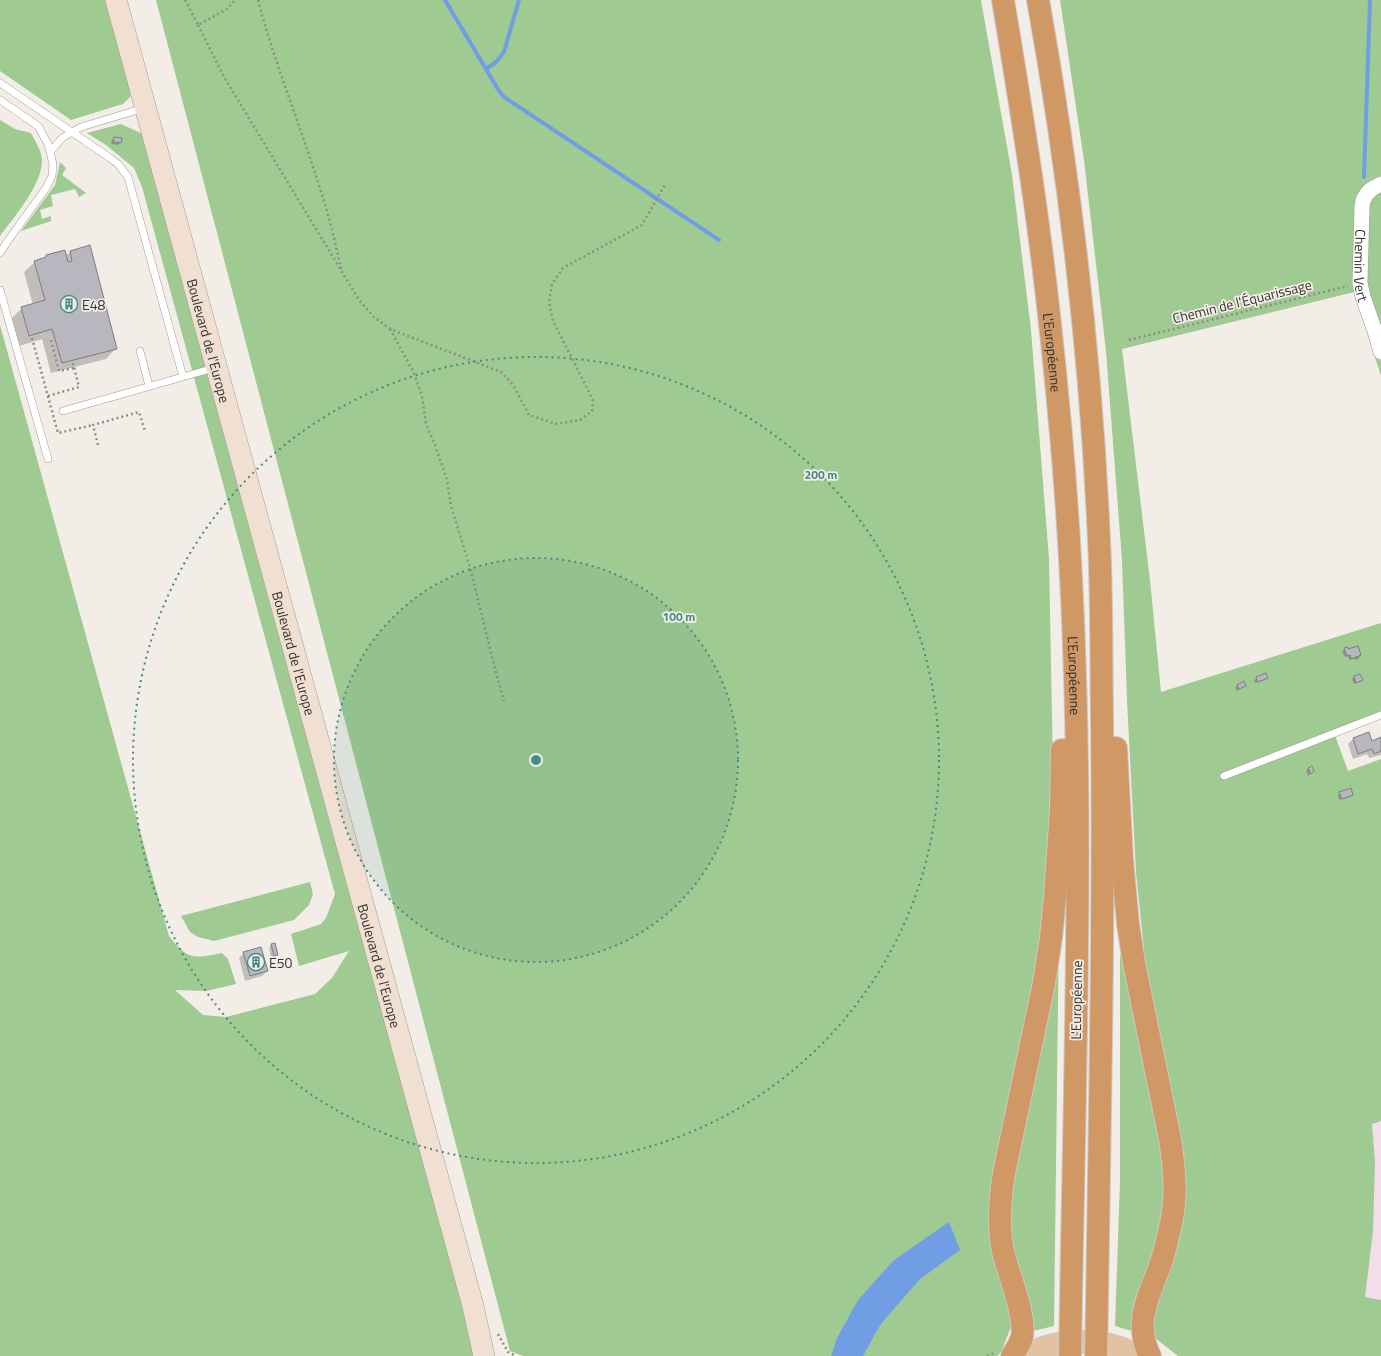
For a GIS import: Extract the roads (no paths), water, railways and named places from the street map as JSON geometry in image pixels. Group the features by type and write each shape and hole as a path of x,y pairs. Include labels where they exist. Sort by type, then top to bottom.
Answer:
{"highway":[{"name":"L'Européenne","path":"1003,0 1044,267 1057,381 1070,568 1077,768 1077,927 1070,1356"},
{"name":"L'Européenne","path":"1038,0 1061,141 1073,235 1089,395 1100,543 1102,940 1096,1356"},
{"path":"1004,1355 1022,1338 1022,1323 1002,1247 1000,1204 1004,1173 1045,976 1055,904 1062,783 1064,475"},
{"path":"1100,543 1114,680 1122,859 1128,924 1134,963 1175,1169 1174,1206 1168,1239 1143,1316 1144,1341 1150,1356"}],"main road":[{"name":"Boulevard de l'Europe","path":"116,0 472,1306 484,1356"},
{"name":"Boulevard de l'Europe","path":"472,1306 486,1339 496,1356"},
{"path":"1024,1356 1048,1346 1060,1343 1079,1342 1098,1343 1111,1346 1137,1356"}],"street":[{"name":"Chemin Vert","path":"1381,184 1373,188 1365,196 1362,207 1360,283 1363,297 1381,352"}],"lane":[{"path":"0,83 118,164 128,177 183,377"},
{"path":"0,100 38,126 46,138 51,151 53,164 53,170 49,182 0,253"},
{"path":"51,151 62,138 71,132 87,125 146,107"},
{"path":"0,290 48,459"},
{"path":"140,351 149,386"},
{"path":"63,411 216,367"},
{"path":"1224,776 1381,715"}],"water":[{"path":"949,1222 960,1250 920,1279 880,1325 863,1356 831,1356 837,1338 858,1300 894,1260"}],"waterway":[{"path":"445,0 504,97 719,240"},
{"path":"486,69 496,62 504,52 519,0"},
{"path":"1364,177 1370,0"}],"place":[{"name":"E48","path":"69,304"},
{"name":"E50","path":"256,962"}]}
